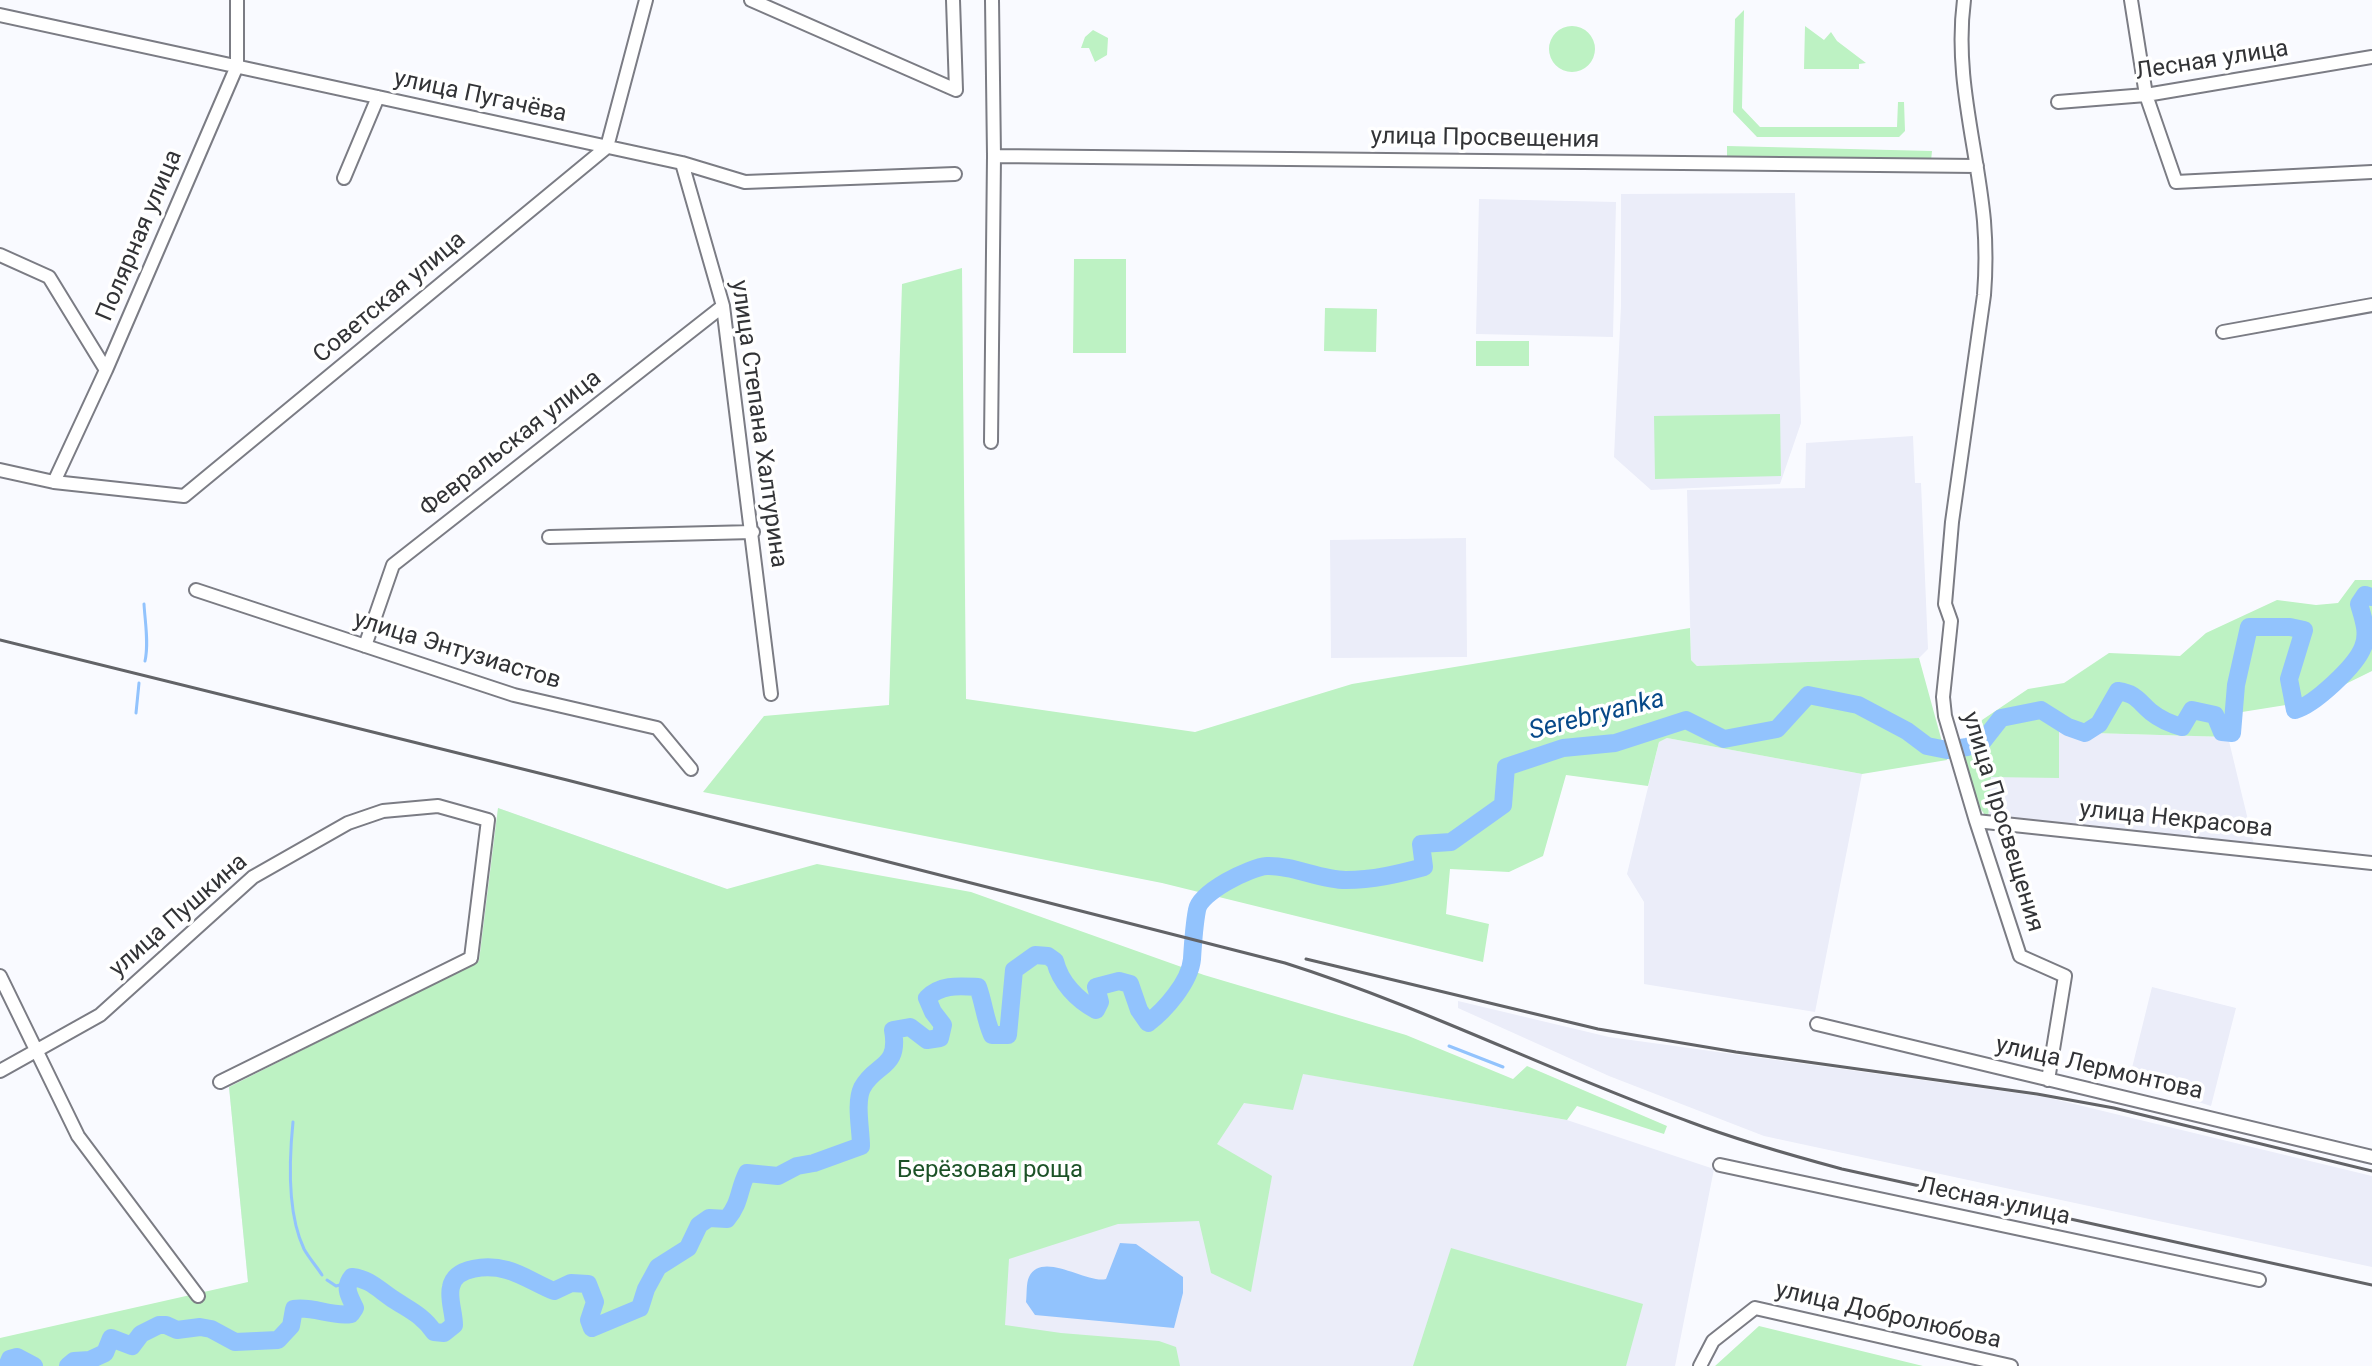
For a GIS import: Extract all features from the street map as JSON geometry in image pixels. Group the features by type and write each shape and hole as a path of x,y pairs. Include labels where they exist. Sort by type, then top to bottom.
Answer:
{"street":[{"name":"Полярная улица","path":"54,482 106,370 237,66 237,0"},
{"path":"607,147 646,0"},
{"path":"751,0 956,90 953,0"},
{"path":"991,442 992,0"},
{"name":"улица Просвещения","path":"1964,0 1961,69 1977,166 1986,257 1984,295 1952,522 1945,604 1951,621 1943,697 1950,733 1976,821 2020,956 2065,976 2048,1080"},
{"path":"2131,0 2146,95 2176,182 2372,172"},
{"name":"улица Пугачёва","path":"0,15 682,163 745,182 955,174"},
{"name":"Лесная улица","path":"2058,102 2146,95 2372,57"},
{"path":"344,178 378,97"},
{"name":"Советская улица","path":"0,470 54,482 184,496 607,147"},
{"name":"улица Просвещения","path":"994,156 1977,166"},
{"name":"улица Степана Халтурина","path":"682,163 723,306 771,694"},
{"path":"0,255 49,277 106,370"},
{"path":"2223,332 2372,305"},
{"name":"Февральская улица","path":"365,646 393,565 723,306"},
{"path":"549,537 753,532"},
{"name":"улица Энтузиастов","path":"196,590 514,695 657,728 691,769"},
{"name":"улица Пушкина","path":"0,1071 100,1015 253,877 348,823 383,811 438,806 488,820 471,958 220,1082"},
{"name":"улица Некрасова","path":"1976,821 2372,863"},
{"path":"0,976 78,1136 198,1296"},
{"name":"улица Лермонтова","path":"1817,1024 2372,1157"},
{"name":"Лесная улица","path":"1720,1165 2259,1280"},
{"name":"улица Добролюбова","path":"1700,1366 1713,1341 1755,1308 2011,1366"}],"shaded area":[{"path":"1795,193 1801,423 1780,484 1651,490 1614,457 1621,306 1621,194"},
{"path":"1479,199 1616,202 1613,337 1476,334"},
{"path":"1913,436 1915,483 1921,483 1928,649 1919,658 1697,666 1691,660 1687,490 1805,488 1806,443"},
{"path":"1466,538 1467,657 1331,658 1330,540"},
{"path":"2059,732 2228,737 2254,845 1988,819 1991,777"},
{"path":"1667,738 1862,774 1815,1012 1644,984 1644,902 1627,874 1659,742"},
{"path":"498,808 727,889 1276,1069 1567,1120 1714,1169 1675,1366 339,1366 248,1282 229,1087 479,961"},
{"path":"2152,987 2236,1008 2211,1106 2129,1080"},
{"path":"1458,1001 1609,1037 2045,1097 2372,1176 2372,1267 1764,1136 1609,1076 1458,1008"}],"green space":[{"path":"1744,10 1742,108 1760,127 1897,127 1898,102 1904,102 1905,131 1899,137 1757,137 1733,112 1735,19"},
{"path":"1572,26 1588,33 1595,49 1588,65 1572,72 1556,65 1549,49 1556,33"},
{"path":"1805,26 1824,40 1831,32 1837,41 1866,63 1859,64 1859,69 1804,69"},
{"path":"1093,30 1108,38 1107,55 1095,62 1089,48 1081,48 1085,37"},
{"path":"1727,146 1932,151 1931,161 1727,157"},
{"path":"1074,259 1126,259 1126,353 1073,353"},
{"path":"962,268 966,699 1195,732 1352,684 1690,628 1691,660 1697,666 1919,658 1947,760 1862,774 1667,738 1659,742 1648,786 1566,775 1543,856 1509,872 1450,869 1446,914 1489,924 1483,962 1162,883 703,792 764,716 889,705 902,284"},
{"path":"1325,308 1377,309 1376,352 1324,351"},
{"path":"1476,341 1529,341 1529,366 1476,366"},
{"path":"1780,414 1781,476 1655,479 1654,416"},
{"path":"2355,580 2372,580 2372,671 2311,701 2242,712 2228,737 2059,732 2059,778 1991,777 1988,819 1977,804 1965,757 1982,720 2028,689 2064,683 2109,653 2180,656 2206,633 2277,600 2316,605 2338,603"},
{"name":"Берёзовая роща","path":"498,808 727,889 817,864 971,892 1204,975 1406,1035 1513,1079 1527,1066 1667,1126 1664,1134 1577,1106 1567,1120 1303,1074 1293,1110 1244,1103 1217,1144 1272,1176 1251,1292 1211,1273 1199,1221 1118,1224 1009,1259 1005,1325 1159,1341 1176,1347 1180,1366 0,1366 0,1338 248,1282 229,1087 479,961"},
{"path":"1451,1248 1643,1304 1626,1366 1413,1366"},
{"path":"1759,1326 1923,1366 1715,1366"}],"water":[{"path":"1120,1243 1136,1244 1183,1277 1183,1293 1174,1328 1035,1315 1026,1302 1028,1280 1035,1270 1054,1267 1106,1279"}],"waterway":[{"name":"Serebryanka","path":"68,1366 74,1361 90,1360 105,1353 111,1338 132,1346 141,1334 159,1325 177,1330 211,1329 235,1342 278,1340 291,1326 294,1309 351,1314 355,1308 348,1289 352,1277 372,1284 419,1316 434,1332 444,1333 454,1325 451,1287 454,1280 466,1271 482,1268 507,1270 554,1291 571,1283 588,1284 595,1302 589,1320 592,1328 640,1308 658,1267 688,1248 699,1225 709,1218 727,1219 735,1207 747,1173 778,1176 797,1166 861,1146 859,1109 862,1088 890,1059 893,1030 910,1027 927,1040 940,1038 943,1025 927,998 938,990 978,987 992,1035 1008,1035 1014,970 1035,955 1048,956 1055,961 1070,990 1096,1010 1100,1002 1096,987 1119,981 1130,984 1139,1010 1148,1023 1169,1003 1187,977 1200,903 1216,888 1238,876 1259,867 1277,866 1326,878 1356,880 1424,867 1421,844 1451,842 1503,805 1506,767 1563,748 1615,743 1686,720 1724,739 1777,729 1808,695 1858,705 1907,731 1927,746 1947,750 1983,741 2001,718 2041,710 2068,727 2085,733 2099,724 2118,691 2133,696 2155,715 2174,725 2182,727 2192,710 2215,715 2222,732 2232,733 2236,685 2249,627 2304,630 2289,679 2295,710 2323,693 2359,655 2365,636 2359,604 2365,595 2372,597"},
{"path":"144,604 145,661"},
{"path":"136,713 139,683"},
{"path":"1449,1046 1503,1067"},
{"path":"293,1122 290,1170 298,1235 322,1275"},
{"path":"327,1280 336,1286 347,1283"},
{"name":"Serebryanka","path":"7,1366 10,1359 17,1357 34,1366"}],"railway":[{"path":"0,640 567,780 1285,963 1388,1000 1639,1103 1746,1142 1823,1164 2372,1285"},
{"path":"1306,959 1598,1029 2114,1108 2372,1171"}]}
